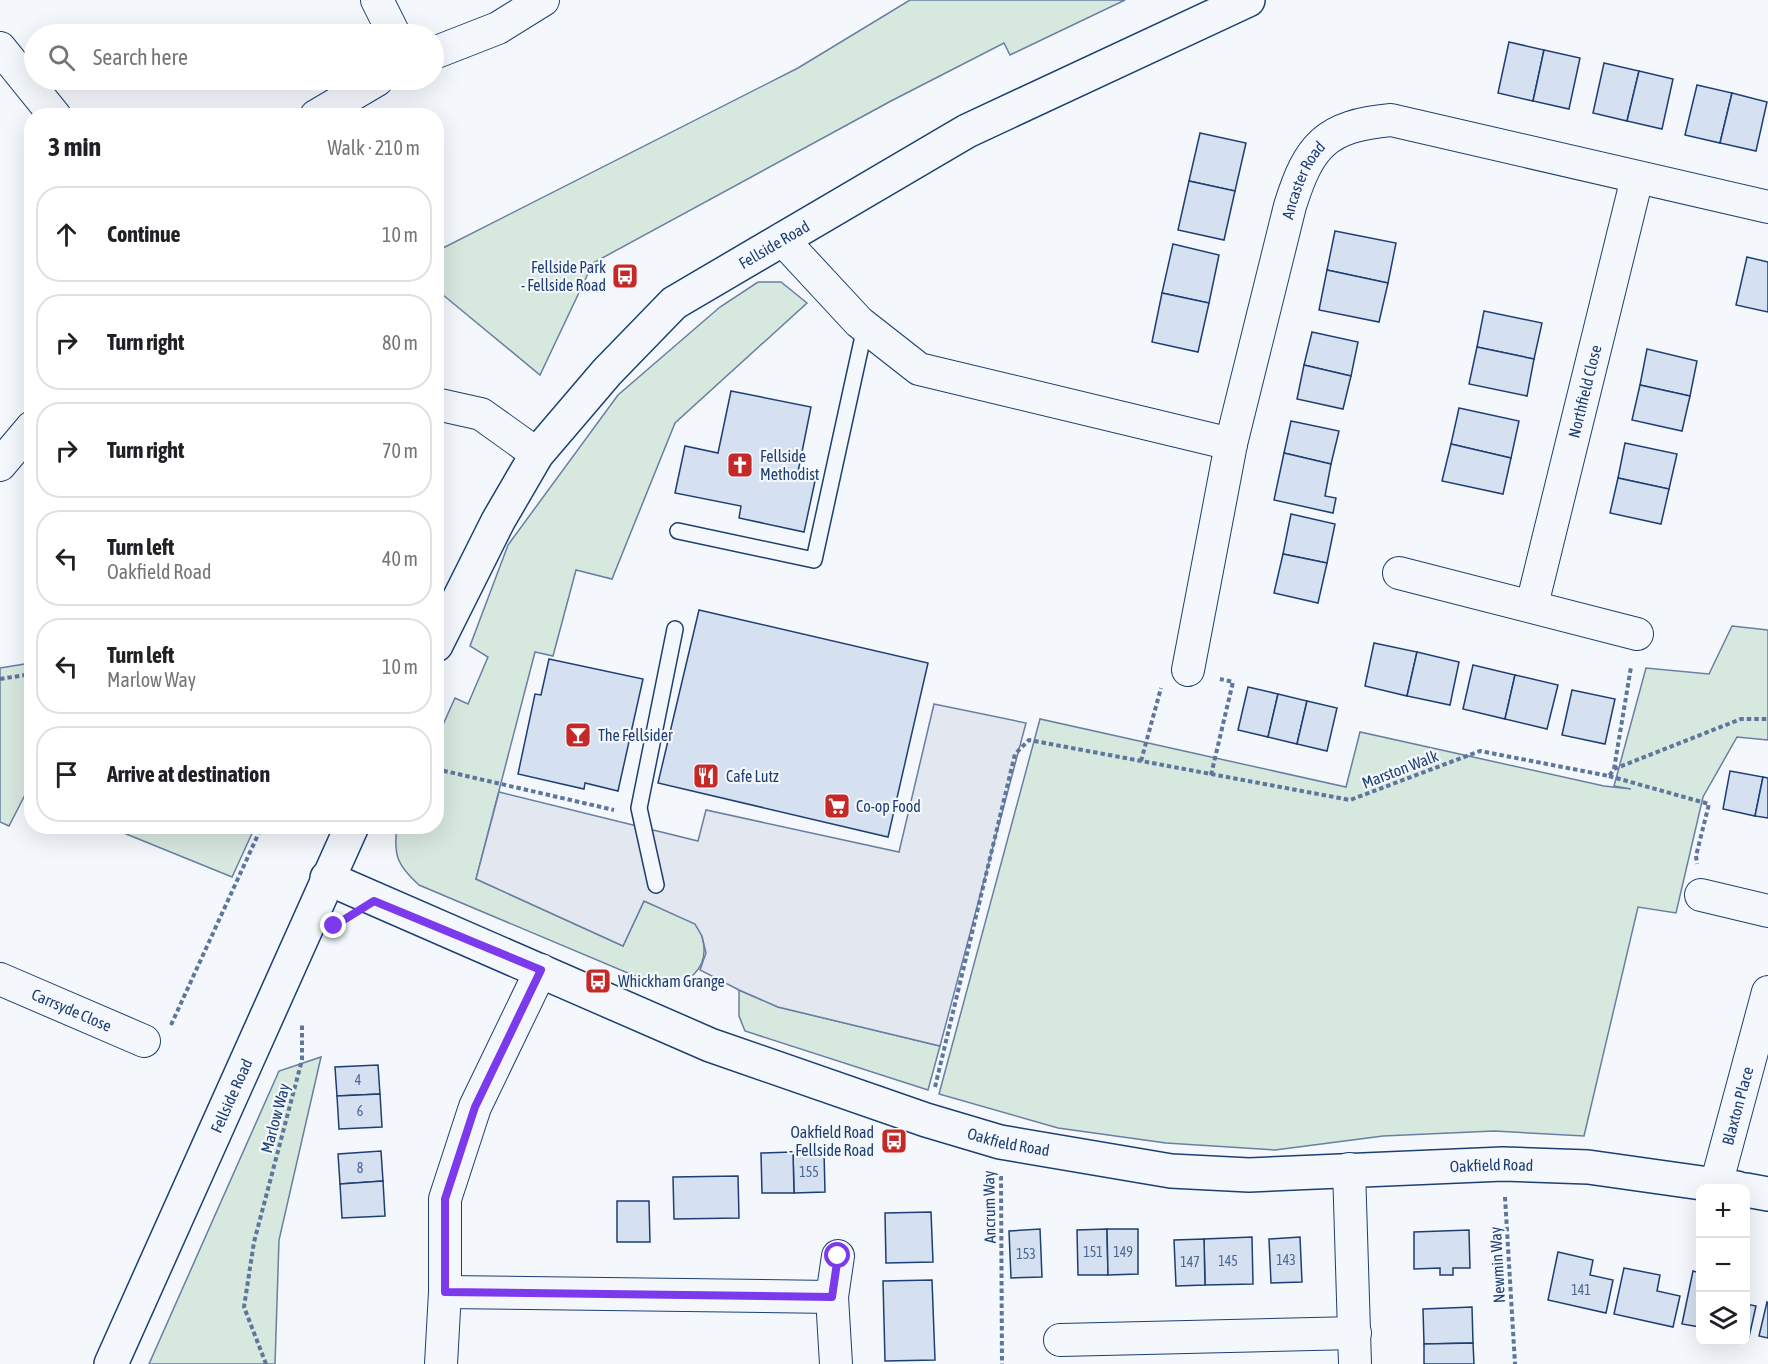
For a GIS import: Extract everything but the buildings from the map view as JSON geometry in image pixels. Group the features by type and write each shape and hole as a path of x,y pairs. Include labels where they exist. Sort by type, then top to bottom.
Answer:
{"street":[{"path":"377,0 389,24"},
{"path":"444,49 498,28 543,0"},
{"name":"Fellside Road","path":"444,629 498,521 537,454 607,372 674,303 967,131 1248,0"},
{"path":"0,48 24,78"},
{"path":"34,90 49,108"},
{"path":"330,108 360,90"},
{"name":"Ancaster Road","path":"1188,670 1231,444 1290,206 1300,174 1327,137 1356,123 1391,120 1768,207"},
{"name":"Northfield Close","path":"1532,605 1637,178"},
{"path":"782,239 865,327 919,369 1231,444"},
{"path":"444,406 482,414 537,454"},
{"path":"0,465 24,436"},
{"path":"1399,573 1532,605 1637,634"},
{"name":"Fellside Road","path":"111,1364 348,834"},
{"name":"Oakfield Road","path":"327,878 358,894 541,970 710,1045 926,1120 1000,1142 1093,1160 1171,1171 1249,1175 1503,1164 1588,1167 1705,1184"},
{"path":"1701,895 1768,911"},
{"path":"441,1364 445,1292 445,1199 475,1107 541,970"},
{"name":"Carrsyde Close","path":"0,980 144,1041"},
{"name":"Blaxton Place","path":"1734,1184 1768,992"},
{"path":"1349,1169 1355,1364"},
{"name":"Oakfield Road","path":"1750,1191 1768,1194"},
{"path":"836,1364 832,1297 838,1256"},
{"path":"445,1292 832,1297"},
{"path":"1060,1340 1355,1333"}],"lane":[{"path":"678,531 814,560 865,327"},
{"path":"656,885 639,808 675,629"}],"path":[{"path":"1609,776 1614,769 1637,634"},
{"path":"1141,762 1167,667 1188,670 1233,682 1212,775"},
{"path":"0,679 24,675"},
{"path":"1614,769 1741,719 1768,719"},
{"name":"Marston Walk","path":"926,1120 1015,754 1029,740 1350,800 1480,751 1609,776 1709,804 1696,856 1701,895"},
{"path":"444,771 641,816"},
{"path":"144,1041 160,1048 258,834"},
{"name":"Marlow Way","path":"266,1364 244,1307 254,1242 302,1060 302,1018"},
{"name":"Ancrum Way","path":"1000,1142 1002,1364"},
{"name":"Newmin Way","path":"1503,1164 1515,1364"}],"shaded area":[{"path":"910,0 1125,0 1010,55 1004,43 891,101 593,263 540,375 444,296 444,247 798,68"},
{"path":"758,282 781,282 807,303 675,423 612,579 576,570 553,656 535,652 476,879 623,946 644,901 691,921 701,934 703,959 688,979 671,986 661,987 419,885 406,872 399,860 397,834 444,834 444,722 455,698 468,704 488,657 470,646 508,545 618,395 720,307"},
{"path":"1732,626 1768,630 1768,740 1737,737 1703,797 1676,913 1638,907 1584,1136 1494,1131 1383,1136 1275,1150 1166,1143 1058,1128 939,1094 1040,719 1346,787 1360,732 1604,786 1631,789 1614,786 1646,668 1709,674"},
{"path":"24,664 24,797 9,826 0,822 0,668"},
{"path":"934,704 1026,723 940,1046 778,1007 739,990 700,970 706,953 702,936 695,924 644,901 623,946 476,879 499,792 698,841 706,810 899,852"},
{"path":"126,834 252,834 232,877"},
{"path":"739,990 778,1007 940,1046 928,1090 745,1031 739,1016"},
{"path":"321,1057 279,1240 275,1364 149,1364 279,1071"}],"place":[{"name":"Fellside Park - Fellside Road","path":"625,276"},
{"name":"Fellside Methodist","path":"740,465"},
{"name":"The Fellsider","path":"578,735"},
{"name":"Cafe Lutz","path":"706,776"},
{"name":"Co-op Food","path":"837,806"},
{"name":"Whickham Grange","path":"598,981"},
{"name":"Oakfield Road - Fellside Road","path":"894,1141"}],"route":[{"path":"334,926 374,901 541,970 475,1107 445,1199 445,1292 832,1297 838,1256"}]}
